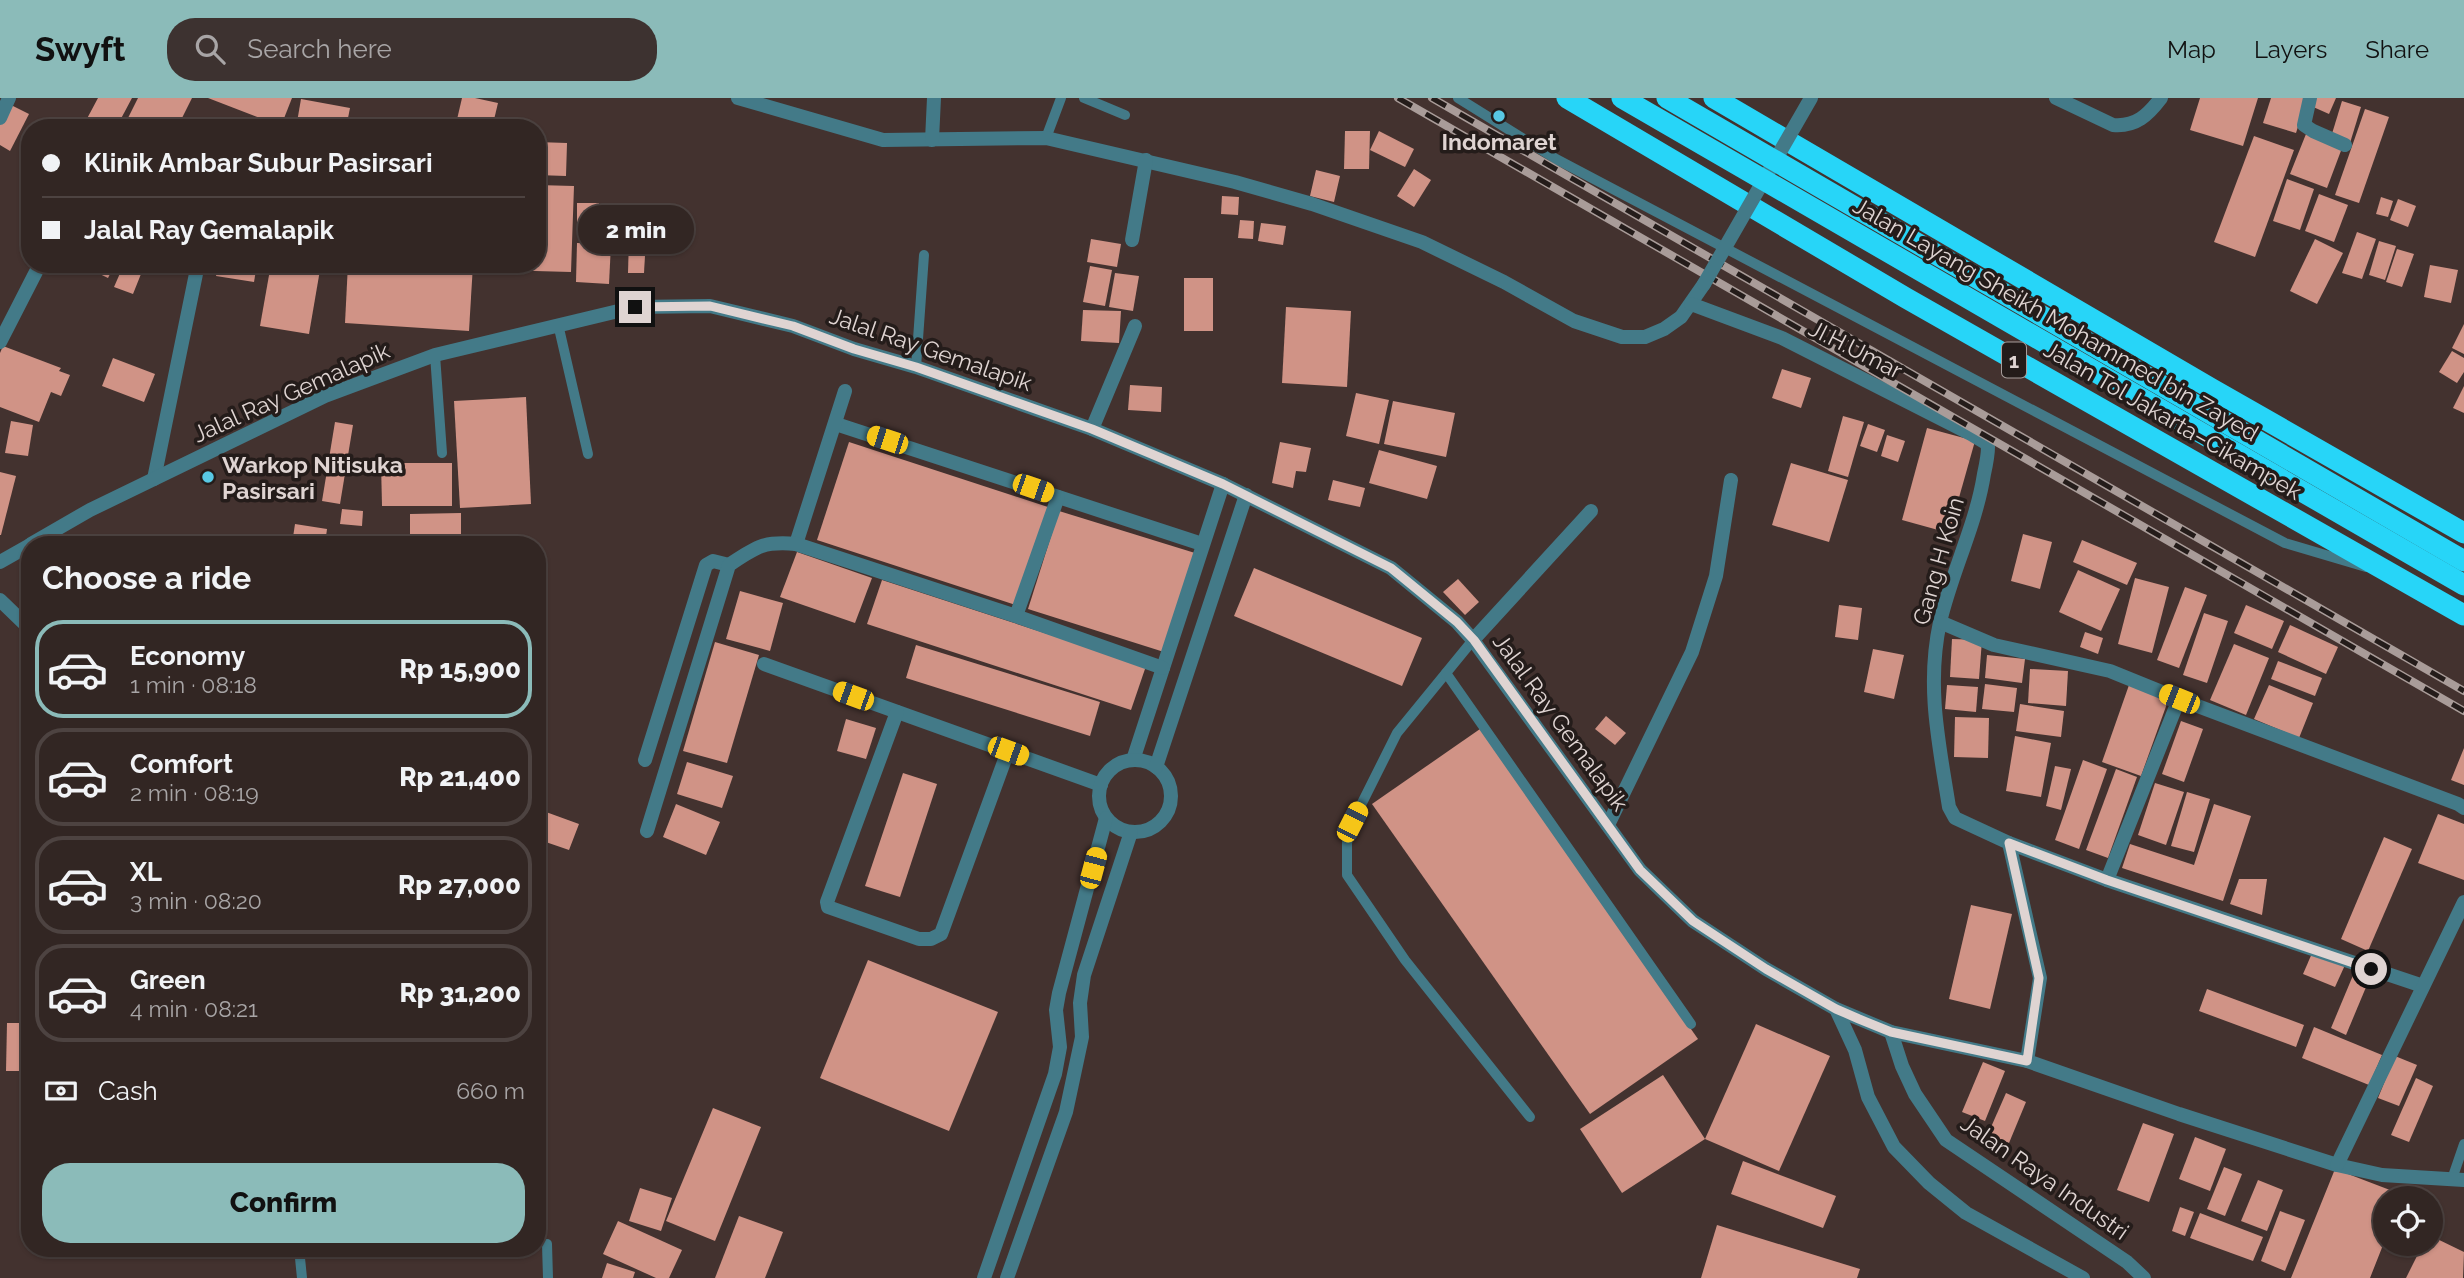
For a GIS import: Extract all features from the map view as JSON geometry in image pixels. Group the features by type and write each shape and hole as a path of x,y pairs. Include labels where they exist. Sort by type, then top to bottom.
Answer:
{"highway":[{"name":"Jalan Tol Jakarta–Cikampek","path":"1567,98 1906,298 2464,615"},
{"name":"Jalan Layang Sheikh Mohammed bin Zayed","path":"1622,98 2464,585"},
{"name":"Jalan Layang Sheikh Mohammed bin Zayed","path":"1667,98 2464,561"},
{"name":"Jalan Tol Jakarta–Cikampek","path":"1714,98 2464,533"}],"street":[{"path":"0,118 9,98"},
{"path":"744,98 883,140 1046,138 1235,181 1312,204 1422,243 1504,282 1574,321 1622,337 1645,337 1664,329 1681,317 1704,284 1811,98"},
{"path":"932,140 933,98"},
{"path":"2056,98 2113,125 2122,125 2141,119 2161,98"},
{"path":"2310,98 2304,125 2345,145"},
{"path":"1132,240 1146,160"},
{"path":"0,342 35,273"},
{"path":"155,479 196,273"},
{"name":"JI.H.Umar","path":"1691,304 1782,338 1875,384 1986,443 1988,453"},
{"name":"Jalal Ray Gemalapik","path":"45,536 90,510 326,396 435,355 635,307 710,306 793,326 1092,429 1223,484 1391,568 1457,622 1474,640 1640,870 1693,921 1744,955 1836,1009 1891,1032 2027,1061 2337,1165 2382,1175 2458,1179"},
{"path":"1092,429 1135,326"},
{"path":"796,544 845,391"},
{"path":"836,424 1202,544"},
{"name":"Gang H Koin","path":"1988,453 1980,502 1940,622 1933,685 1949,807 1955,818 2009,843 2107,880 2423,986"},
{"path":"1608,825 1692,652 1716,576 1731,480"},
{"path":"1133,760 1223,484"},
{"path":"1156,767 1246,495"},
{"path":"1016,616 1058,497"},
{"path":"1474,640 1591,511"},
{"path":"647,831 729,565 751,550 773,542 796,544 1016,616 1163,668"},
{"name":"Jalal Ray Gemalapik","path":"0,562 21,550"},
{"path":"645,760 706,565 713,561 729,565"},
{"path":"0,600 21,620"},
{"path":"1940,622 1994,645 2110,671 2464,808"},
{"path":"764,664 1101,785"},
{"path":"2107,880 2179,699"},
{"path":"897,712 827,902 828,906 919,939 931,939 941,934 1008,751"},
{"path":"1133,760 1156,767 1169,783 1171,804 1160,822 1152,828 1131,832 1117,827 1106,818 1099,796 1104,777 1117,765 1133,760"},
{"path":"984,1278 1055,1074 1060,1046 1056,1010 1106,818"},
{"path":"1007,1278 1066,1112 1083,1037 1081,991 1084,975 1131,832"},
{"path":"2009,843 2039,978 2027,1061"},
{"path":"2337,1165 2464,902"},
{"path":"1836,1009 1855,1049 1868,1097 1894,1147 1929,1183 1966,1213 2083,1278"},
{"path":"1056,1010 1081,1011"},
{"name":"Jalan Raya Industri","path":"1891,1032 1915,1094 1947,1140 2127,1262 2144,1278"}],"lane":[{"path":"1046,138 1061,98"},
{"path":"1084,98 1125,115"},
{"path":"1458,98 1556,159 2286,542 2334,559 2389,573"},
{"path":"916,367 923,255"},
{"path":"558,324 588,454"},
{"path":"435,355 442,453"},
{"path":"1474,640 1397,733 1352,822 1347,843 1347,874 1405,960 1530,1116"},
{"path":"1446,673 1691,1024"},
{"path":"2458,1179 2464,1144"},
{"path":"547,1244 548,1278"},
{"path":"300,1257 302,1278"}],"building":[{"path":"98,98 132,98 121,119 87,119"},
{"path":"138,98 192,98 182,119 128,119"},
{"path":"208,98 292,98 284,119 263,119"},
{"path":"462,98 498,103 494,119 457,119"},
{"path":"2200,98 2258,98 2243,146 2190,130"},
{"path":"2271,98 2307,98 2296,133 2263,123"},
{"path":"2315,98 2336,98 2329,114 2311,106"},
{"path":"301,99 350,108 348,119 298,119"},
{"path":"2342,101 2361,107 2350,143 2331,137"},
{"path":"9,104 29,114 26,119 21,119 21,130 10,151 0,145 0,123"},
{"path":"2365,109 2389,117 2359,203 2335,195"},
{"path":"1345,131 1370,131 1369,169 1344,169"},
{"path":"1379,131 1414,149 1405,167 1370,150"},
{"path":"2306,134 2342,148 2327,188 2290,174"},
{"path":"2254,136 2294,150 2255,257 2214,242"},
{"path":"546,142 567,143 566,176 546,175"},
{"path":"1414,169 1431,180 1414,207 1397,196"},
{"path":"1316,170 1340,176 1334,202 1310,196"},
{"path":"2287,179 2314,189 2300,230 2273,221"},
{"path":"546,185 574,186 571,272 546,271"},
{"path":"2319,194 2348,205 2334,242 2305,231"},
{"path":"1222,196 1239,197 1238,215 1221,214"},
{"path":"2381,197 2393,201 2388,217 2376,214"},
{"path":"2398,199 2416,206 2408,227 2390,220"},
{"path":"577,203 599,203 599,236 577,236"},
{"path":"1240,220 1254,221 1253,239 1238,238"},
{"path":"1261,223 1286,226 1283,245 1258,241"},
{"path":"2357,232 2376,239 2362,279 2342,273"},
{"path":"629,237 646,238 644,273 628,273"},
{"path":"1091,239 1121,244 1117,267 1087,262"},
{"path":"2315,239 2343,253 2317,304 2290,291"},
{"path":"2379,241 2396,246 2385,280 2369,275"},
{"path":"577,243 611,244 609,284 576,282"},
{"path":"2397,249 2414,254 2402,287 2386,282"},
{"path":"2430,265 2458,270 2451,303 2424,297"},
{"path":"1090,266 1112,270 1105,306 1083,302"},
{"path":"98,273 110,273 108,278"},
{"path":"120,273 141,273 133,294 114,287"},
{"path":"216,273 256,273 254,282 216,276"},
{"path":"269,273 319,273 309,334 260,326"},
{"path":"348,273 472,273 469,331 345,323"},
{"path":"1115,273 1139,276 1133,311 1109,307"},
{"path":"1184,278 1213,278 1213,331 1184,331"},
{"path":"1286,307 1351,311 1347,387 1282,383"},
{"path":"1083,310 1121,311 1119,343 1081,341"},
{"path":"2464,324 2464,354 2452,348"},
{"path":"3,346 61,368 59,371 70,375 61,396 51,392 39,422 0,407 0,353"},
{"path":"2452,351 2464,358 2464,372 2457,383 2439,372"},
{"path":"113,358 155,374 144,402 102,386"},
{"path":"1782,369 1811,378 1801,408 1772,398"},
{"path":"1130,385 1162,387 1161,412 1128,410"},
{"path":"2464,386 2464,413 2453,408"},
{"path":"1356,393 1389,400 1379,444 1346,436"},
{"path":"526,397 531,504 460,508 454,401"},
{"path":"1393,401 1455,413 1446,457 1384,444"},
{"path":"1843,416 1864,422 1848,477 1828,471"},
{"path":"11,421 33,425 28,456 5,453"},
{"path":"335,422 353,425 340,504 322,501"},
{"path":"1868,424 1885,430 1877,452 1860,446"},
{"path":"1927,428 1975,441 1949,533 1902,520"},
{"path":"1887,435 1905,441 1898,462 1881,456"},
{"path":"849,442 1051,508 1019,606 817,540"},
{"path":"1280,442 1311,448 1306,472 1296,471 1293,488 1272,483"},
{"path":"1379,450 1437,466 1427,499 1369,483"},
{"path":"381,463 452,463 452,506 382,506"},
{"path":"1791,463 1848,480 1829,542 1772,525"},
{"path":"0,472 16,476 1,535 0,535"},
{"path":"1333,480 1365,488 1360,507 1328,500"},
{"path":"342,509 363,511 362,526 340,524"},
{"path":"1059,511 1195,553 1164,652 1028,609"},
{"path":"461,513 461,535 410,536 410,514"},
{"path":"295,524 327,529 326,536 293,536"},
{"path":"2023,534 2052,542 2040,589 2011,581"},
{"path":"2082,540 2137,563 2127,585 2073,562"},
{"path":"797,552 872,578 855,623 780,597"},
{"path":"1254,568 1422,638 1402,686 1234,616"},
{"path":"2078,570 2120,589 2101,631 2059,612"},
{"path":"2135,578 2169,587 2152,653 2118,644"},
{"path":"1458,579 1479,602 1465,615 1443,592"},
{"path":"882,580 1146,666 1131,710 867,624"},
{"path":"2185,587 2207,595 2179,668 2157,660"},
{"path":"740,591 783,603 770,651 726,639"},
{"path":"1839,605 1862,608 1858,640 1835,637"},
{"path":"2246,605 2284,621 2272,649 2234,633"},
{"path":"2204,613 2228,621 2207,683 2183,675"},
{"path":"2290,625 2338,647 2326,674 2278,652"},
{"path":"2085,632 2103,638 2098,654 2080,647"},
{"path":"1952,639 1982,640 1979,679 1950,677"},
{"path":"715,642 759,655 727,763 683,751"},
{"path":"2234,644 2269,658 2246,715 2210,700"},
{"path":"916,645 1100,702 1090,736 906,678"},
{"path":"1873,649 1904,655 1894,699 1864,692"},
{"path":"1987,655 2025,659 2022,683 1985,678"},
{"path":"2278,661 2322,678 2315,696 2271,679"},
{"path":"2030,669 2068,671 2066,706 2028,703"},
{"path":"1985,684 2017,688 2014,712 1982,709"},
{"path":"1947,685 1978,687 1976,712 1945,709"},
{"path":"2129,685 2169,698 2141,776 2102,762"},
{"path":"2269,685 2313,703 2299,738 2254,719"},
{"path":"2020,704 2064,711 2061,737 2016,731"},
{"path":"1606,716 1626,733 1615,745 1595,729"},
{"path":"1955,717 1989,718 1988,758 1954,757"},
{"path":"846,719 876,728 866,759 837,751"},
{"path":"2181,721 2203,729 2184,782 2162,774"},
{"path":"1480,729 1698,1039 1590,1114 1372,804"},
{"path":"2015,736 2051,743 2041,797 2006,791"},
{"path":"2464,748 2464,785 2451,780"},
{"path":"2083,760 2107,769 2079,849 2055,840"},
{"path":"687,762 733,776 722,808 677,794"},
{"path":"2055,766 2071,769 2061,810 2046,806"},
{"path":"2116,769 2137,777 2108,858 2086,850"},
{"path":"903,773 937,784 900,897 865,886"},
{"path":"2155,783 2184,792 2166,845 2138,835"},
{"path":"2187,792 2210,799 2194,852 2171,846"},
{"path":"676,804 720,822 706,855 663,837"},
{"path":"2214,804 2251,816 2223,901 2122,868 2130,844 2194,865"},
{"path":"546,812 579,824 569,850 546,842"},
{"path":"2438,814 2464,824 2464,880 2418,863"},
{"path":"2384,837 2412,849 2368,951 2341,939"},
{"path":"2239,879 2267,879 2262,915 2230,904"},
{"path":"1971,905 2012,914 1990,1009 1949,999"},
{"path":"2313,951 2345,965 2335,987 2303,974"},
{"path":"868,960 998,1012 949,1131 820,1078"},
{"path":"2354,973 2369,980 2346,1035 2331,1028"},
{"path":"2207,989 2304,1025 2296,1047 2199,1011"},
{"path":"7,1023 21,1023 21,1071 6,1071"},
{"path":"1756,1024 1830,1056 1779,1171 1705,1139"},
{"path":"2314,1027 2382,1055 2369,1085 2302,1058"},
{"path":"2395,1056 2417,1065 2399,1106 2378,1098"},
{"path":"1983,1062 2005,1071 1985,1121 1962,1112"},
{"path":"1663,1075 1705,1139 1622,1193 1580,1129"},
{"path":"2416,1078 2433,1086 2409,1142 2391,1135"},
{"path":"2006,1093 2026,1102 2009,1143 1988,1134"},
{"path":"713,1108 761,1127 715,1241 666,1221"},
{"path":"2143,1123 2174,1134 2149,1202 2117,1190"},
{"path":"2195,1137 2226,1149 2210,1191 2179,1179"},
{"path":"1743,1161 1836,1196 1823,1228 1731,1194"},
{"path":"2224,1167 2242,1174 2225,1216 2207,1209"},
{"path":"2335,1169 2379,1186 2373,1186 2373,1256 2379,1256 2370,1278 2291,1278"},
{"path":"2258,1180 2283,1190 2267,1231 2241,1221"},
{"path":"640,1188 672,1198 661,1231 629,1221"},
{"path":"2180,1207 2194,1212 2185,1236 2172,1231"},
{"path":"2280,1211 2305,1220 2285,1271 2261,1261"},
{"path":"2200,1213 2263,1237 2253,1261 2190,1238"},
{"path":"739,1216 783,1232 765,1278 715,1278"},
{"path":"618,1221 682,1250 669,1278 656,1278 603,1254"},
{"path":"1717,1225 1860,1269 1857,1278 1701,1278"},
{"path":"2443,1242 2464,1252 2463,1278 2406,1278 2417,1256 2443,1256"},
{"path":"607,1263 635,1272 633,1278 602,1278"}],"railway":[{"path":"1398,98 2464,711"},
{"path":"1432,98 2464,691"}],"place":[{"name":"Indomaret","path":"1499,116"},
{"name":"Warkop Nitisuka Pasirsari","path":"208,477"}],"route":[{"path":"635,307 710,306 793,326 854,349 916,367 1092,429 1223,484 1391,568 1457,622 1474,640 1640,870 1693,921 1766,969 1836,1009 1891,1032 2027,1061 2039,978 2009,843 2107,880 2371,969"}]}
